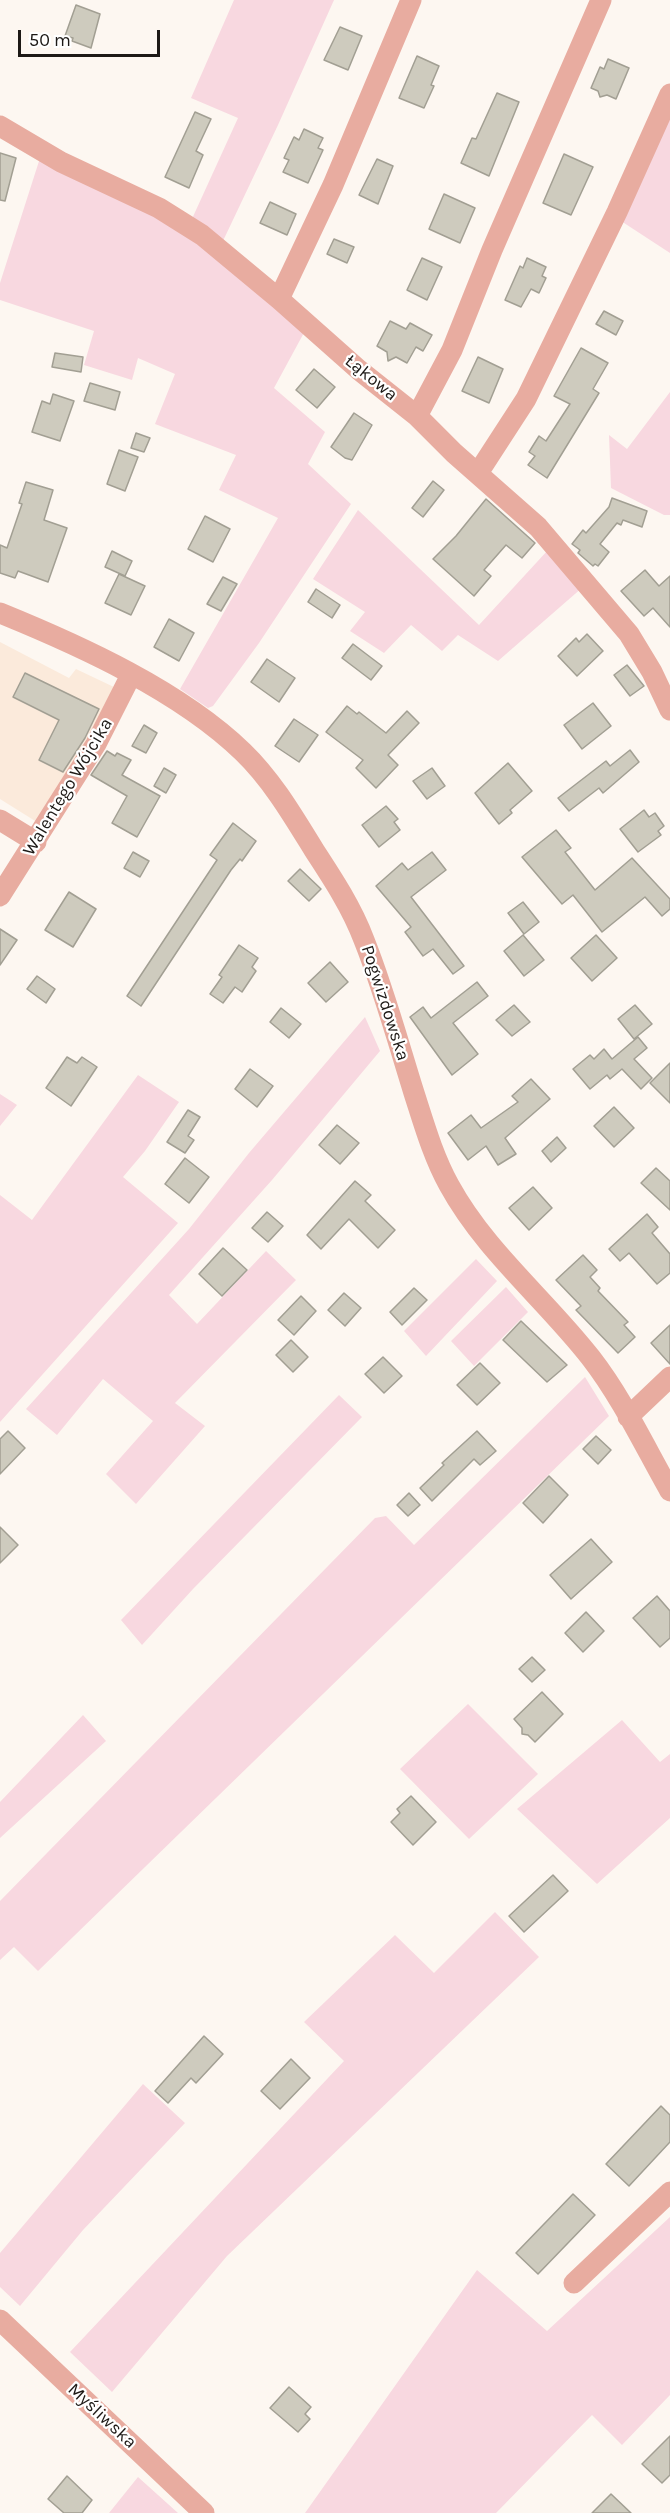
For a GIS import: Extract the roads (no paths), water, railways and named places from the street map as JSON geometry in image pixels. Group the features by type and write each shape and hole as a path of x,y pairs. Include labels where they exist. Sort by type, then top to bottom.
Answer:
{"street":[{"path":"279,299 337,174 411,0"},
{"path":"417,416 452,350 501,229 601,0"},
{"path":"478,473 526,399 617,212 670,94"},
{"name":"Łąkowa","path":"0,126 61,162 159,208 202,236 279,299 359,370 417,416 454,453 538,527 629,634 652,672 670,710"},
{"name":"Pogwizdowska","path":"0,613 64,641 131,675 209,722 260,771 292,815 349,907 364,939 427,1131 448,1183 465,1212 483,1235 589,1356 606,1379 670,1491"},
{"name":"Walentego Wójcika","path":"0,896 96,744 131,675"},
{"path":"0,820 36,842"},
{"path":"628,1417 670,1377"},
{"path":"574,2283 670,2192"},
{"name":"Myśliwska","path":"0,2320 204,2513"}]}
